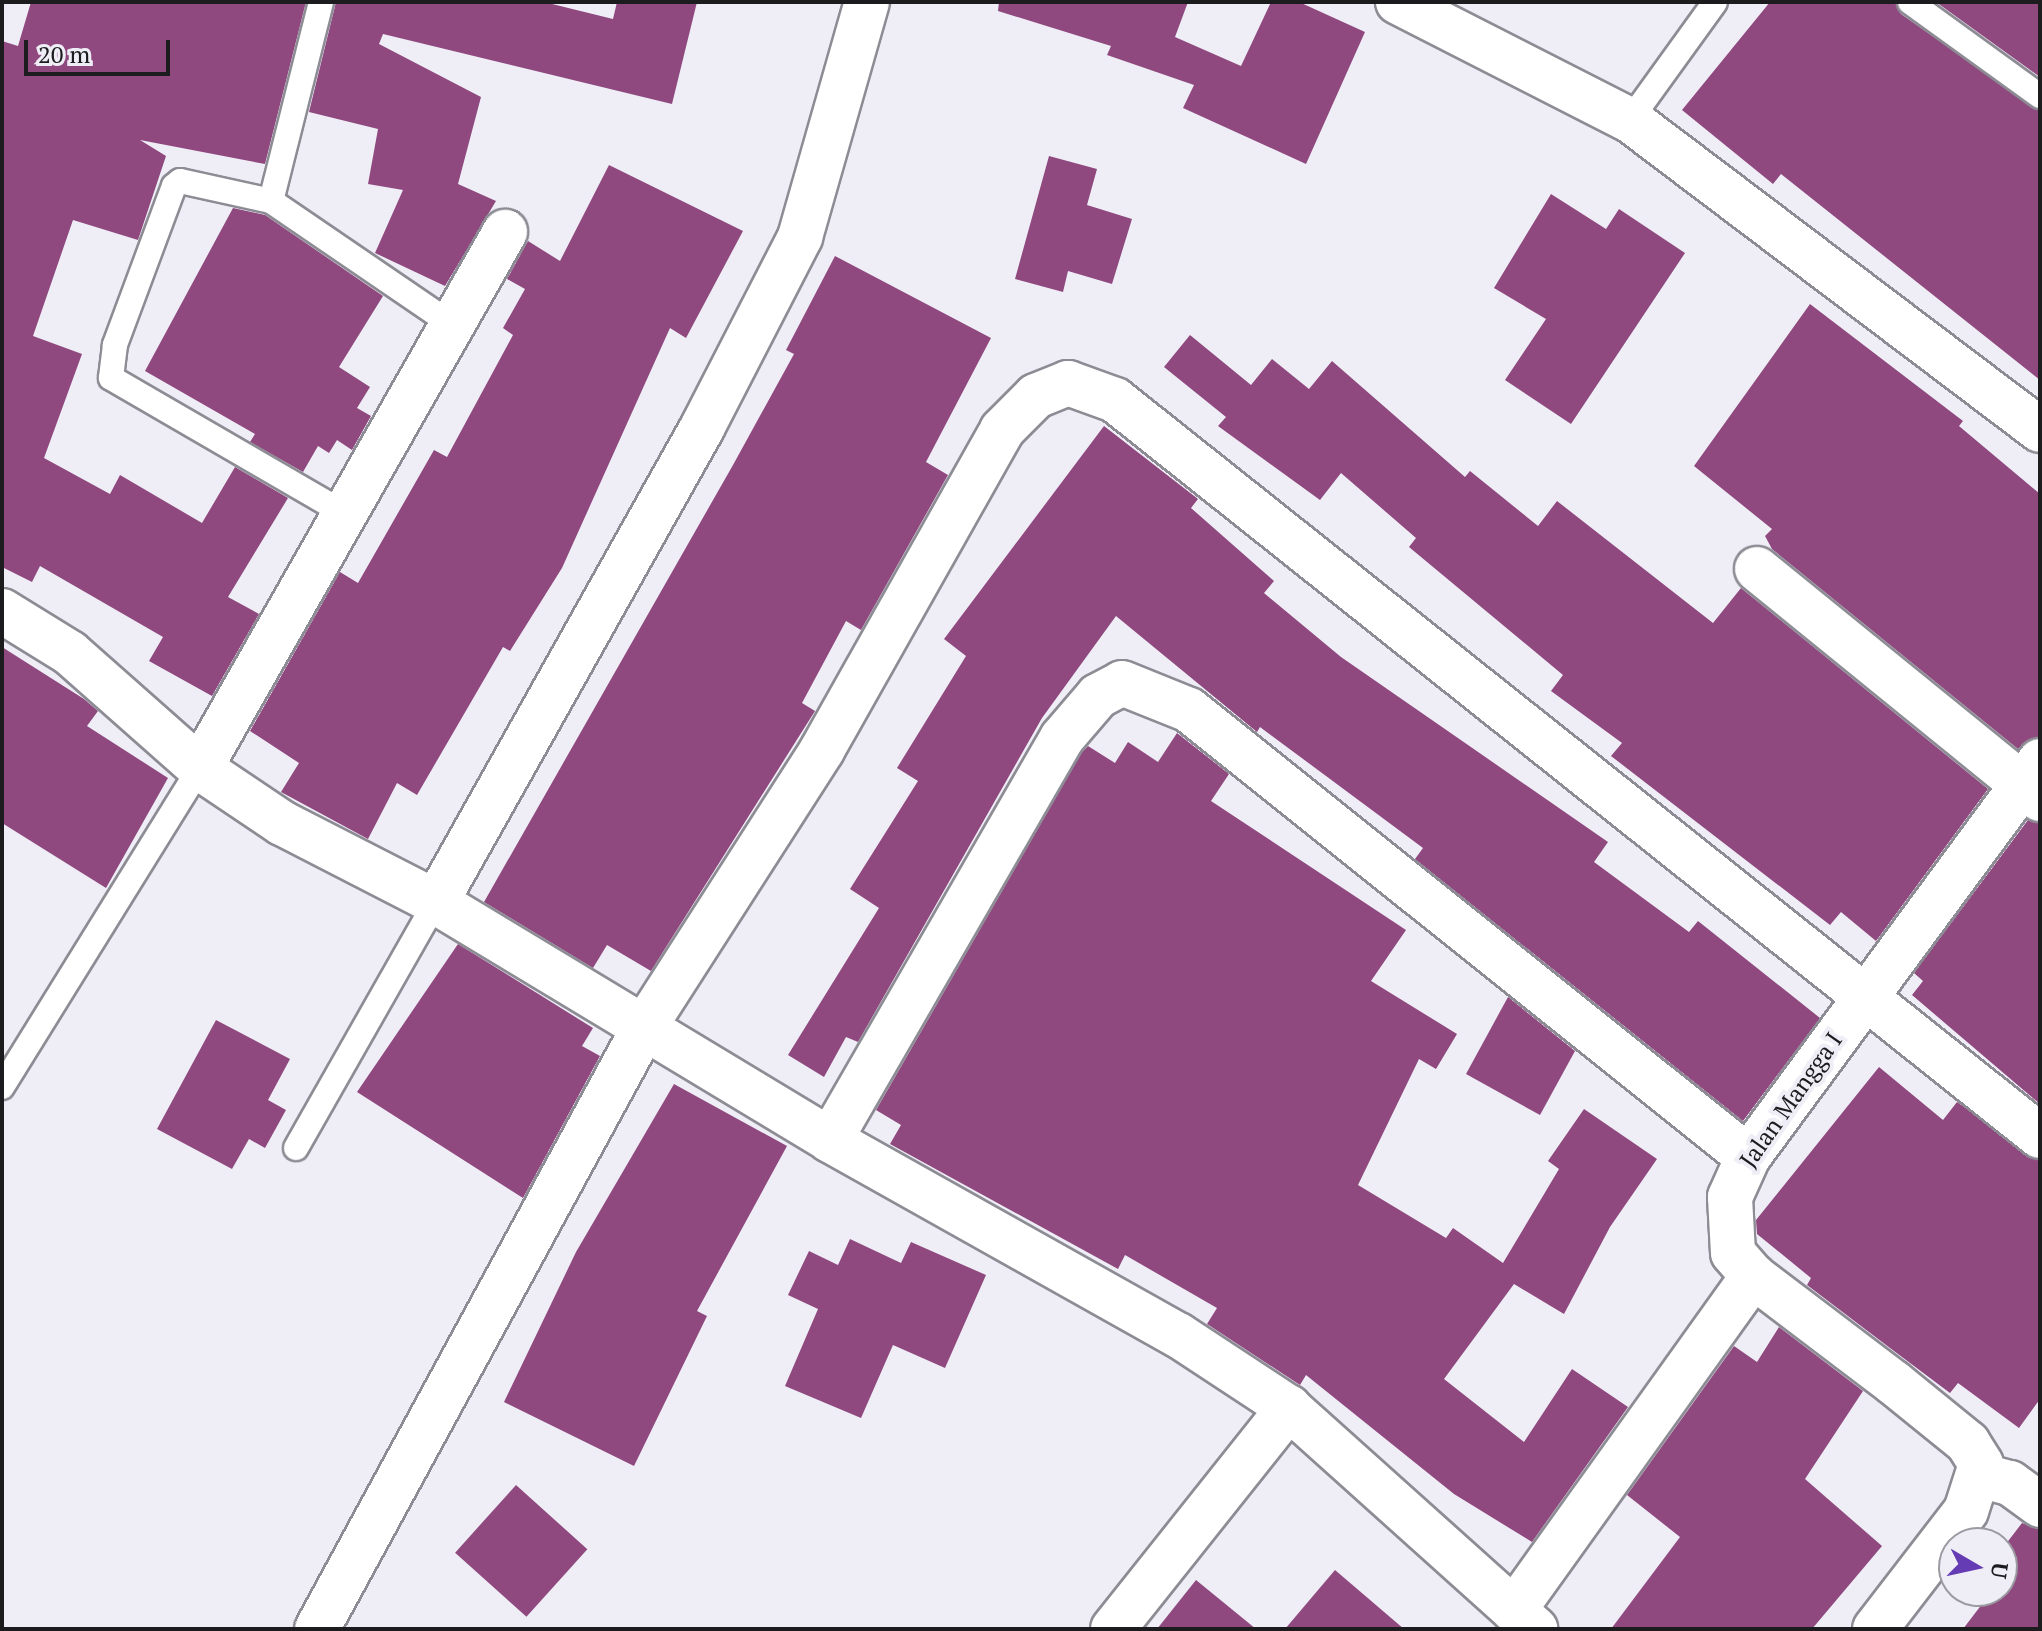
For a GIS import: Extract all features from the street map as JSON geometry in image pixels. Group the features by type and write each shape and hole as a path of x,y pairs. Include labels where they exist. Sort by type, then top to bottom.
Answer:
{"street":[{"path":"436,902 702,428 800,237 867,2"},
{"path":"1398,2 1630,120 2040,430"},
{"path":"200,768 342,512 505,232"},
{"path":"317,1629 645,1026 822,750 1002,430 1036,396 1068,383 1115,400 2040,1136"},
{"path":"1757,569 2034,781"},
{"path":"2,611 70,653 200,768 282,823 436,902 830,1140 1178,1335 1289,1408 1524,1620 1753,1276"},
{"path":"830,1140 1062,738 1098,696 1122,683 1189,710 1748,1157"},
{"name":"Jalan Mangga I","path":"1983,1476 1968,1443 1753,1276 1733,1253 1727,1222 1748,1157 1863,998 2034,781"},
{"path":"1113,1629 1289,1408"},
{"path":"1875,1629 1966,1511 1983,1476 2010,1483 2040,1505"}],"lane":[{"path":"271,201 321,2"},
{"path":"1630,120 1715,2"},
{"path":"1910,2 2040,96"},
{"path":"342,512 111,378 115,345 174,186 189,182 271,201 453,325"},
{"path":"2,1087 200,768"},
{"path":"296,1148 436,902"}],"building":[{"path":"31,2 306,2 265,164 140,140 166,156 138,240 73,220 33,336 82,354 44,458 110,494 120,475 202,523 235,467 288,498 228,597 259,614 212,696 149,661 163,637 40,566 32,582 2,567 2,41 18,46"},
{"path":"336,2 544,2 613,19 617,2 697,2 672,104 383,34 379,44 481,97 458,184 496,201 445,286 375,253 403,190 368,184 378,129 309,112"},
{"path":"999,2 1188,2 1175,37 1241,66 1271,2 1299,2 1365,32 1306,164 1183,108 1194,85 1107,55 1111,46 998,11"},
{"path":"1770,2 1895,2 1901,14 2040,111 2040,380 1781,174 1773,184 1682,110"},
{"path":"1936,2 2040,2 2040,77"},
{"path":"1049,156 1097,169 1087,205 1132,219 1112,284 1068,271 1063,292 1015,279"},
{"path":"609,165 743,231 686,338 670,328 562,568 510,651 503,647 417,795 397,783 368,839 281,792 299,763 250,731 340,572 358,583 434,450 447,457 513,335 503,328 525,289 507,279 528,241 560,261"},
{"path":"1551,194 1606,229 1619,209 1685,253 1571,424 1505,380 1546,319 1494,288"},
{"path":"233,208 265,215 383,296 339,367 370,387 357,408 371,416 352,450 337,440 329,453 318,446 303,472 250,442 255,434 145,371"},
{"path":"835,256 991,338 926,462 948,475 861,630 846,621 802,703 815,711 651,971 607,945 593,968 484,902 794,354 786,350"},
{"path":"1810,304 1963,421 1959,426 2040,494 2040,736 2018,749 1772,549 1765,536 1772,529 1694,466"},
{"path":"1190,335 1251,385 1272,359 1309,389 1332,361 1465,477 1470,471 1538,526 1557,501 1713,623 1741,588 1988,789 1876,941 1841,912 1830,925 1611,756 1622,743 1551,691 1563,675 1409,547 1416,538 1341,473 1320,500 1218,426 1226,417 1164,367"},
{"path":"1104,426 1198,499 1191,508 1274,581 1264,593 1341,657 1608,842 1594,862 1689,932 1698,921 1820,1018 1743,1121 1415,859 1423,848 1260,727 1257,732 1116,616 1042,718 858,1042 846,1037 824,1077 788,1055 879,908 850,889 918,781 897,768 966,656 944,639"},
{"path":"2,647 84,699 98,711 87,726 168,778 106,888 2,823"},
{"path":"1177,733 1229,774 1211,801 1406,930 1371,981 1457,1034 1436,1069 1419,1059 1358,1185 1446,1238 1453,1228 1503,1263 1559,1169 1548,1161 1584,1109 1657,1159 1610,1227 1564,1314 1514,1284 1444,1379 1524,1442 1572,1369 1628,1407 1532,1542 1454,1494 1306,1375 1300,1385 1207,1324 1217,1308 1125,1255 1118,1269 890,1144 901,1125 876,1110 1082,752 1088,746 1115,763 1128,742 1158,762"},
{"path":"2028,820 2040,823 2040,1104 1912,995 1923,981 1914,973"},
{"path":"458,944 593,1028 582,1046 600,1056 523,1198 357,1092"},
{"path":"1508,997 1575,1051 1540,1115 1466,1074"},
{"path":"216,1020 290,1059 268,1100 286,1110 265,1148 249,1139 232,1169 157,1129"},
{"path":"1879,1067 1943,1120 1957,1102 2040,1160 2040,1399 2019,1428 1958,1383 1950,1393 1807,1285 1811,1278 1757,1234 1756,1220"},
{"path":"674,1084 787,1146 697,1311 707,1316 634,1466 504,1402 576,1252"},
{"path":"850,1239 901,1263 911,1242 986,1275 945,1368 893,1345 861,1418 785,1386 818,1309 788,1295 809,1251 838,1265"},
{"path":"1779,1327 1863,1391 1805,1479 1882,1546 1812,1629 1611,1629 1680,1537 1627,1495 1734,1346 1757,1362"},
{"path":"516,1485 587,1549 526,1617 455,1553"},
{"path":"2022,1523 2040,1530 2040,1629 1963,1629 1980,1607 2018,1607 2018,1528"},
{"path":"1335,1570 1404,1629 1285,1629"},
{"path":"1196,1580 1256,1629 1157,1629"}]}
